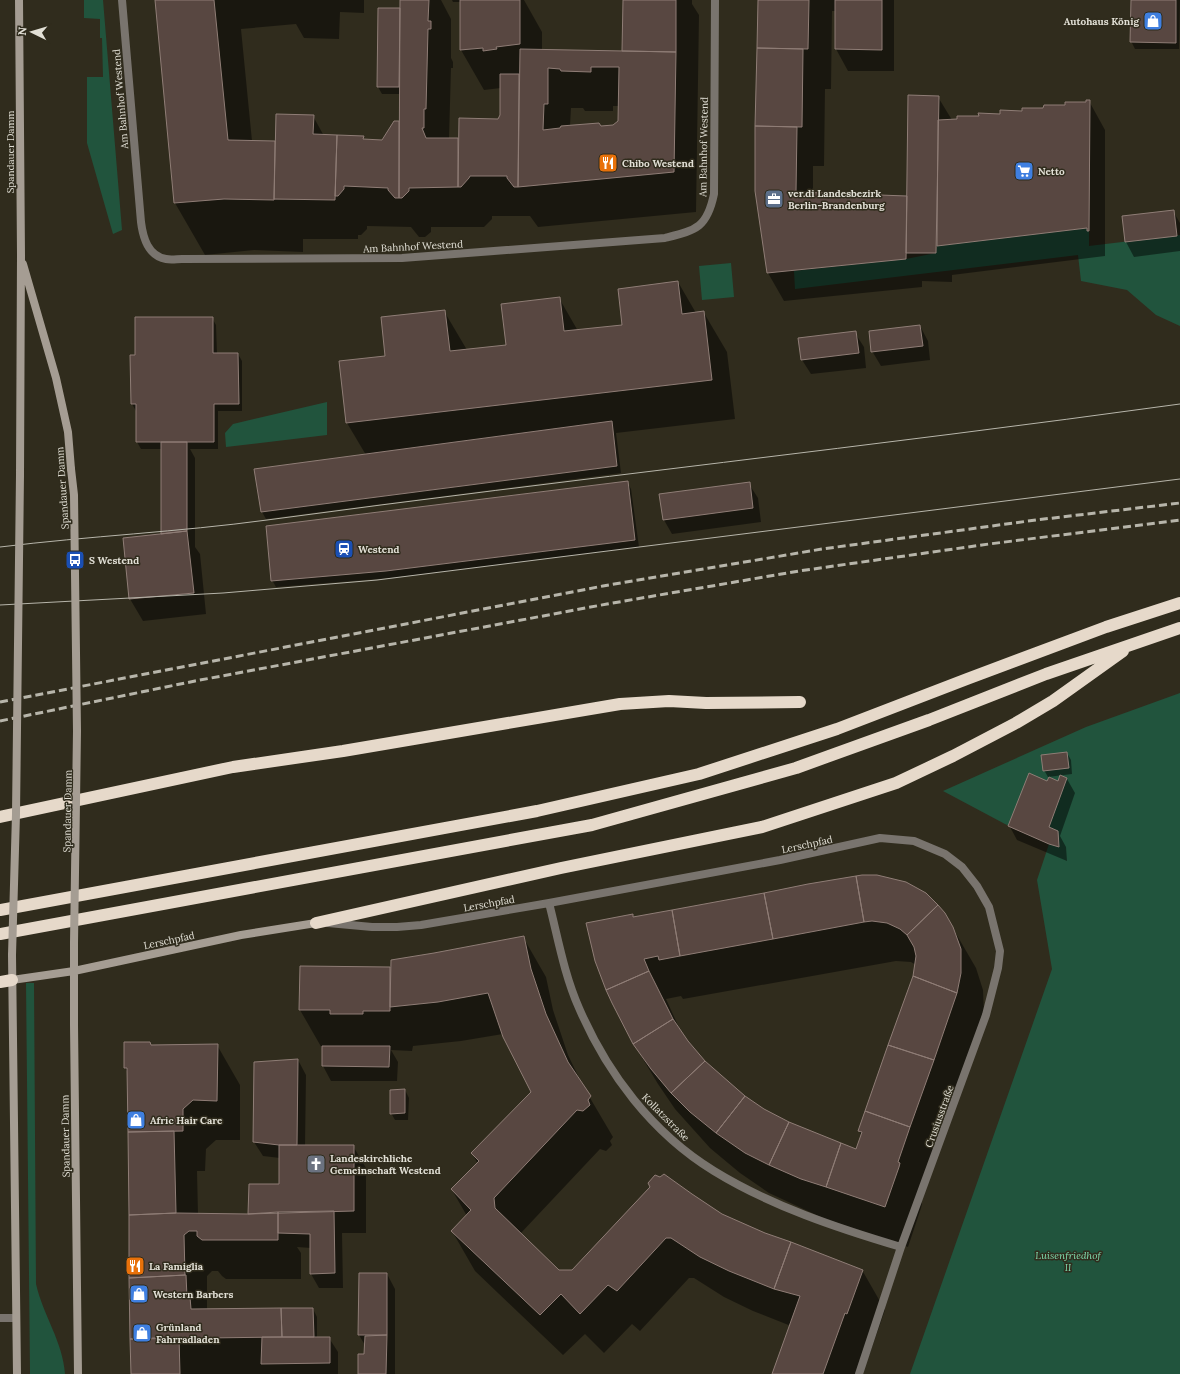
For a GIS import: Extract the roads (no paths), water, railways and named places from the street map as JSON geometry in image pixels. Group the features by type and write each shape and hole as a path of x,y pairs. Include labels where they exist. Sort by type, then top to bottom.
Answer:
{"highway":[{"path":"0,910 537,811 699,774 837,729 1106,627 1180,603"},
{"path":"0,934 592,825 796,768 929,720 1046,674 1180,628"},
{"path":"316,923 561,868 762,827 896,783 953,756 1016,722 1053,700 1136,642"},
{"path":"0,817 233,766 343,751 620,704 669,701 706,703 800,702"}],"main road":[{"name":"Spandauer Damm","path":"17,1374 6,981 12,955 16,814 20,475 19,0"},
{"name":"Spandauer Damm","path":"20,256 56,378 68,432 74,495 77,801 74,970 78,1374"},
{"name":"Lerschpfad","path":"6,981 74,970 240,935 316,923"}],"street":[{"name":"Am Bahnhof Westend","path":"122,0 141,222 144,239 152,252 165,259 245,259 402,258 666,238 690,232 705,220 711,208 714,194 715,0"},
{"name":"Lerschpfad","path":"316,923 372,927 397,927 478,916 780,860 880,838 914,841 945,854 962,867"},
{"name":"Crusiusstraße","path":"859,1374 901,1247 986,1015 998,968 1000,951 989,907 977,886 962,867"},
{"name":"Kollatzstraße","path":"549,903 564,966 578,1007 594,1039 620,1082 644,1113 676,1144 713,1171 752,1192 799,1212 901,1247"},
{"path":"0,1318 16,1318"}],"tram line":[{"path":"0,547 234,524 1180,404"},
{"path":"0,605 223,593 377,580 1180,479"}],"railway":[{"path":"0,702 603,586 822,549 1036,520 1180,503"},
{"path":"0,721 195,681 607,604 799,571 989,544 1180,520"}],"place":[{"name":"Autohaus König","path":"1153,21"},
{"name":"Chibo Westend","path":"608,163"},
{"name":"Netto","path":"1024,171"},
{"name":"ver.di Landesbezirk Berlin-Brandenburg","path":"774,199"},
{"name":"Westend","path":"344,549"},
{"name":"S Westend","path":"75,560"},
{"name":"Afric Hair Care","path":"136,1120"},
{"name":"Landeskirchliche Gemeinschaft Westend","path":"316,1164"},
{"name":"La Famiglia","path":"135,1266"},
{"name":"Western Barbers","path":"139,1294"},
{"name":"Grünland Fahrradladen","path":"142,1333"}],"park label":[{"name":"Luisenfriedhof II","path":"1068,1260"}]}
